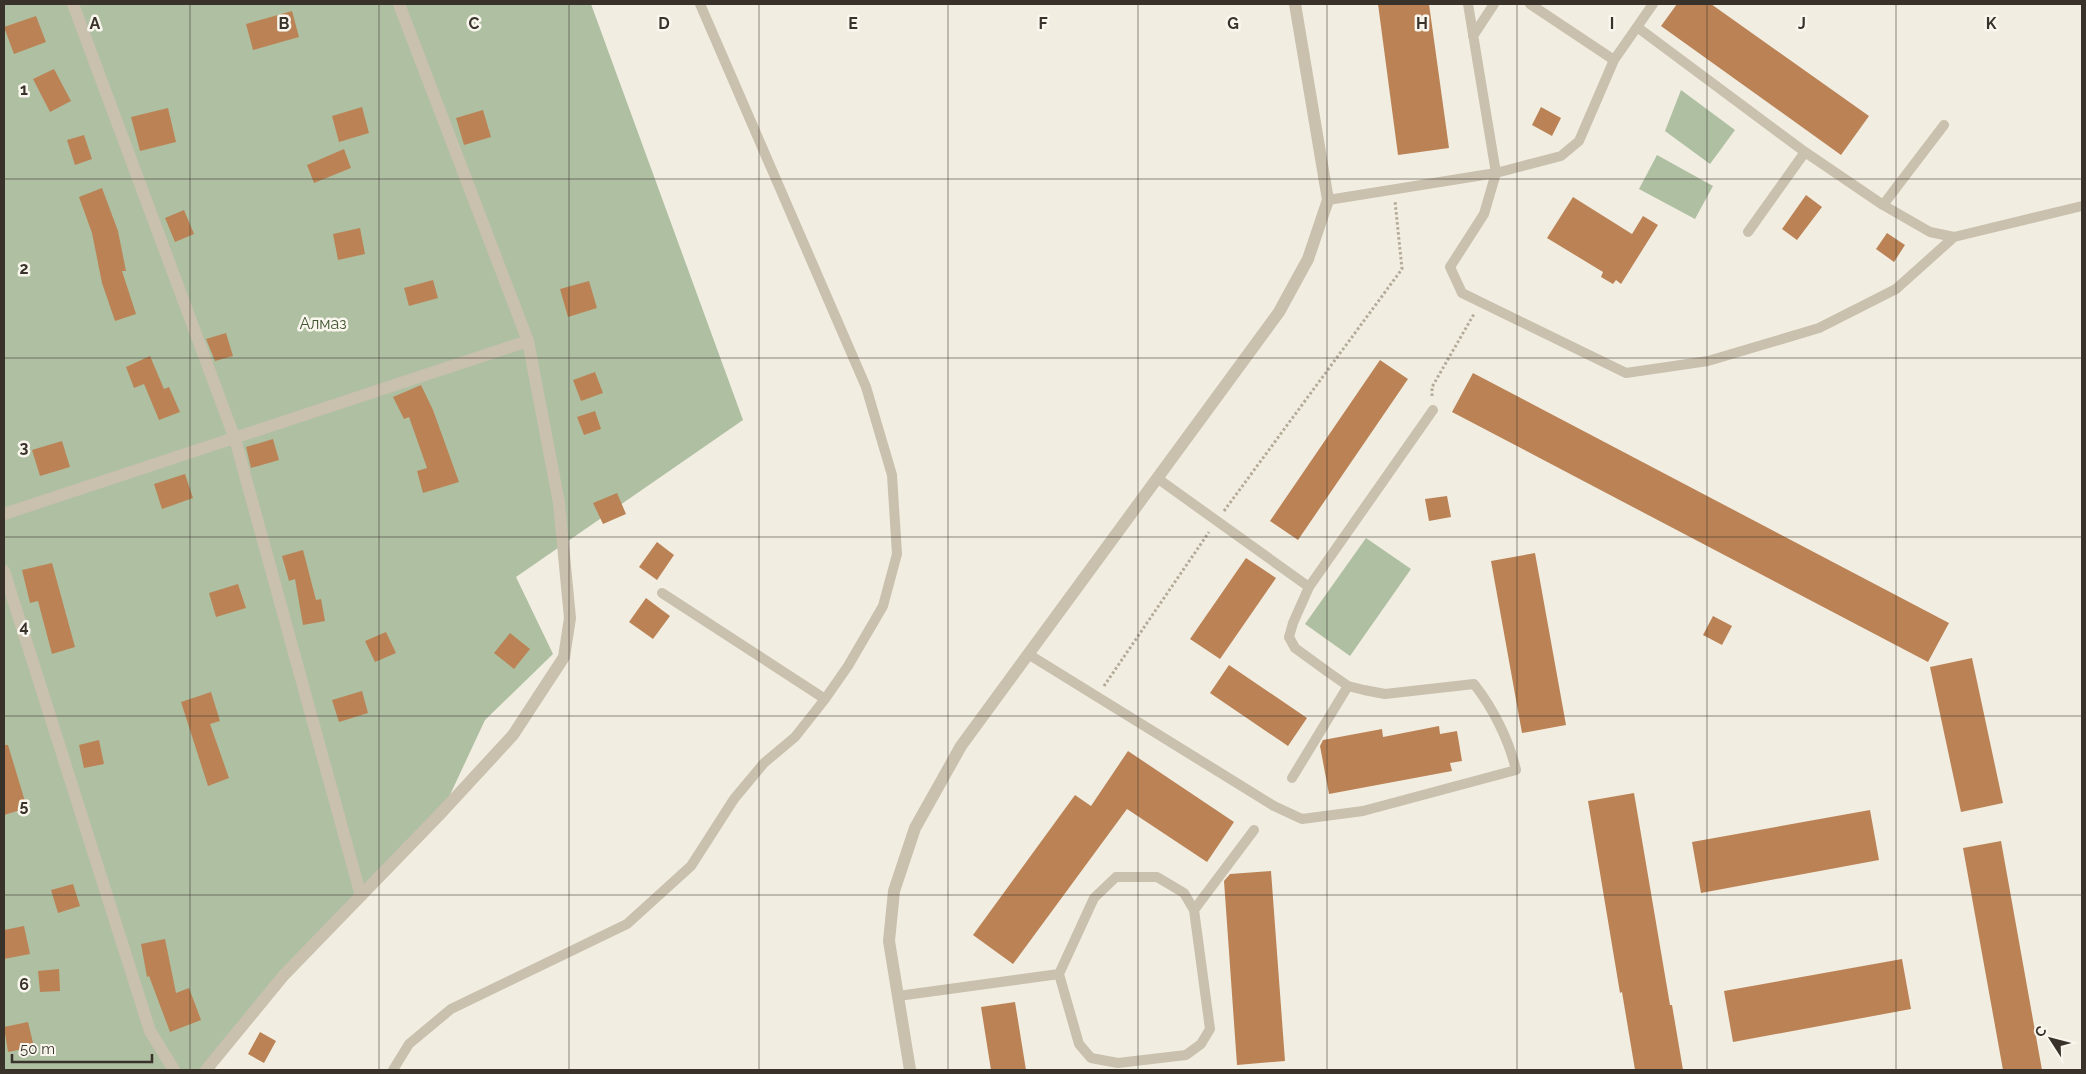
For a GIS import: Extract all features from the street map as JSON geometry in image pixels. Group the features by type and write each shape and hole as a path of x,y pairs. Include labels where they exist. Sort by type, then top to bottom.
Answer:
{"street":[{"path":"73,4 235,438 361,896"},
{"path":"206,1070 284,975 513,735 564,657 570,618 559,503 528,341 399,4"},
{"path":"910,1070 889,941 894,891 915,828 961,746 1279,312 1308,259 1328,200 1295,4"},
{"path":"4,514 528,341"},
{"path":"4,571 150,1031 174,1070"}],"lane":[{"path":"393,1070 409,1044 451,1009 627,924 691,866 734,799 764,763 794,737 825,699 848,666 883,606 897,554 892,475 866,387 700,4"},
{"path":"1468,4 1496,173 1484,214 1450,267 1462,293 1626,373 1708,361 1819,328 1896,289 1954,237"},
{"path":"1473,36 1494,4"},
{"path":"1530,4 1614,60"},
{"path":"1328,200 1496,173 1561,156 1579,141 1614,60 1653,4"},
{"path":"1637,27 1805,152 1883,205 1930,232 1954,237 2082,206"},
{"path":"1883,205 1944,125"},
{"path":"1748,232 1805,152"},
{"path":"1028,654 1274,806 1302,819 1363,811 1516,770 1512,753 1489,706 1474,684 1385,694 1348,686 1295,648 1290,637 1293,623 1309,587 1432,410"},
{"path":"1157,478 1309,587"},
{"path":"662,593 825,699"},
{"path":"1292,778 1348,686"},
{"path":"1194,910 1254,830"},
{"path":"1116,877 1157,877 1184,894 1194,910 1210,1029 1201,1044 1186,1055 1118,1063 1091,1058 1079,1044 1059,974 1094,898 1116,877"},
{"path":"898,996 1059,974"}],"path":[{"path":"1096,697 1217,520 1402,269 1393,190"},
{"path":"1432,410 1432,387 1481,302"}],"green space":[{"name":"Алмаз","path":"4,4 591,4 743,420 516,577 553,654 485,720 442,812 361,896 206,1070 4,1070"},
{"path":"1681,90 1735,130 1710,164 1665,131"},
{"path":"1657,155 1713,186 1695,219 1639,189"},
{"path":"1366,538 1411,569 1350,656 1305,624"}],"building":[{"path":"1378,4 1429,4 1449,148 1398,155"},
{"path":"1677,4 1711,4 1869,116 1841,155 1661,26"},
{"path":"292,11 299,37 253,50 246,24"},
{"path":"36,16 46,42 14,54 4,27"},
{"path":"54,69 71,101 50,112 33,79"},
{"path":"362,107 369,133 339,142 332,116"},
{"path":"1541,107 1561,118 1552,136 1532,125"},
{"path":"168,108 176,142 140,151 131,117"},
{"path":"483,110 491,137 464,145 456,118"},
{"path":"84,135 92,159 75,165 67,140"},
{"path":"344,149 351,168 314,183 307,165"},
{"path":"102,188 118,231 126,271 122,271 136,314 115,321 102,283 92,233 79,197"},
{"path":"1806,195 1822,207 1797,240 1782,229"},
{"path":"1573,197 1632,234 1643,216 1658,225 1621,284 1616,280 1613,284 1601,277 1603,272 1547,238"},
{"path":"184,210 194,234 175,242 165,218"},
{"path":"360,228 365,254 338,260 333,234"},
{"path":"1887,233 1905,245 1894,262 1876,249"},
{"path":"433,280 438,298 409,306 404,288"},
{"path":"589,281 597,308 568,317 560,289"},
{"path":"226,333 233,356 215,361 206,339"},
{"path":"150,356 164,389 169,387 180,412 159,420 144,384 134,388 126,367"},
{"path":"1380,360 1408,379 1298,540 1270,521"},
{"path":"595,372 603,393 581,401 573,380"},
{"path":"1473,373 1949,623 1928,662 1452,412"},
{"path":"421,385 433,410 459,482 423,493 417,471 427,468 409,417 404,419 393,397"},
{"path":"595,411 601,429 584,435 577,417"},
{"path":"273,439 279,460 251,468 246,447"},
{"path":"62,441 70,467 40,476 32,450"},
{"path":"185,474 193,498 162,509 154,484"},
{"path":"617,493 626,514 603,524 593,503"},
{"path":"1447,496 1451,517 1429,521 1425,499"},
{"path":"657,542 674,555 657,580 639,567"},
{"path":"303,550 316,600 321,599 325,621 303,625 295,579 289,581 282,556"},
{"path":"1535,553 1566,725 1522,733 1491,561"},
{"path":"1246,558 1276,578 1220,659 1190,639"},
{"path":"52,563 75,647 52,654 38,601 30,603 22,570"},
{"path":"238,584 246,608 216,617 209,593"},
{"path":"646,598 670,616 653,639 629,622"},
{"path":"1713,616 1732,626 1722,645 1703,635"},
{"path":"386,632 396,653 375,662 365,641"},
{"path":"510,633 530,649 514,669 494,653"},
{"path":"1972,658 2003,803 1961,812 1930,667"},
{"path":"1229,665 1307,718 1288,746 1210,693"},
{"path":"362,691 368,713 339,722 332,700"},
{"path":"211,692 220,721 210,724 229,778 208,786 181,702"},
{"path":"1439,726 1440,734 1457,731 1462,761 1450,763 1452,771 1329,794 1320,746 1323,740 1382,729 1383,737"},
{"path":"99,740 104,764 84,768 79,745"},
{"path":"4,745 8,745 27,808 4,815"},
{"path":"1128,751 1234,822 1207,862 1127,809 1013,964 973,935 1075,795 1091,806"},
{"path":"1634,793 1683,1070 1635,1070 1622,992 1620,993 1588,801"},
{"path":"1870,810 1879,860 1701,893 1692,842"},
{"path":"2001,841 2042,1070 2003,1070 1963,848"},
{"path":"1271,871 1285,1061 1237,1065 1224,881 1230,874"},
{"path":"73,884 80,906 58,913 51,890"},
{"path":"24,926 30,954 4,959 4,930"},
{"path":"165,939 176,993 189,988 201,1020 170,1032 149,976 147,977 141,944"},
{"path":"1902,959 1911,1009 1733,1042 1724,991"},
{"path":"59,969 60,991 40,992 38,971"},
{"path":"1015,1002 1026,1070 991,1070 981,1007"},
{"path":"28,1022 34,1047 8,1052 4,1027"},
{"path":"260,1032 276,1041 264,1063 248,1054"}]}
